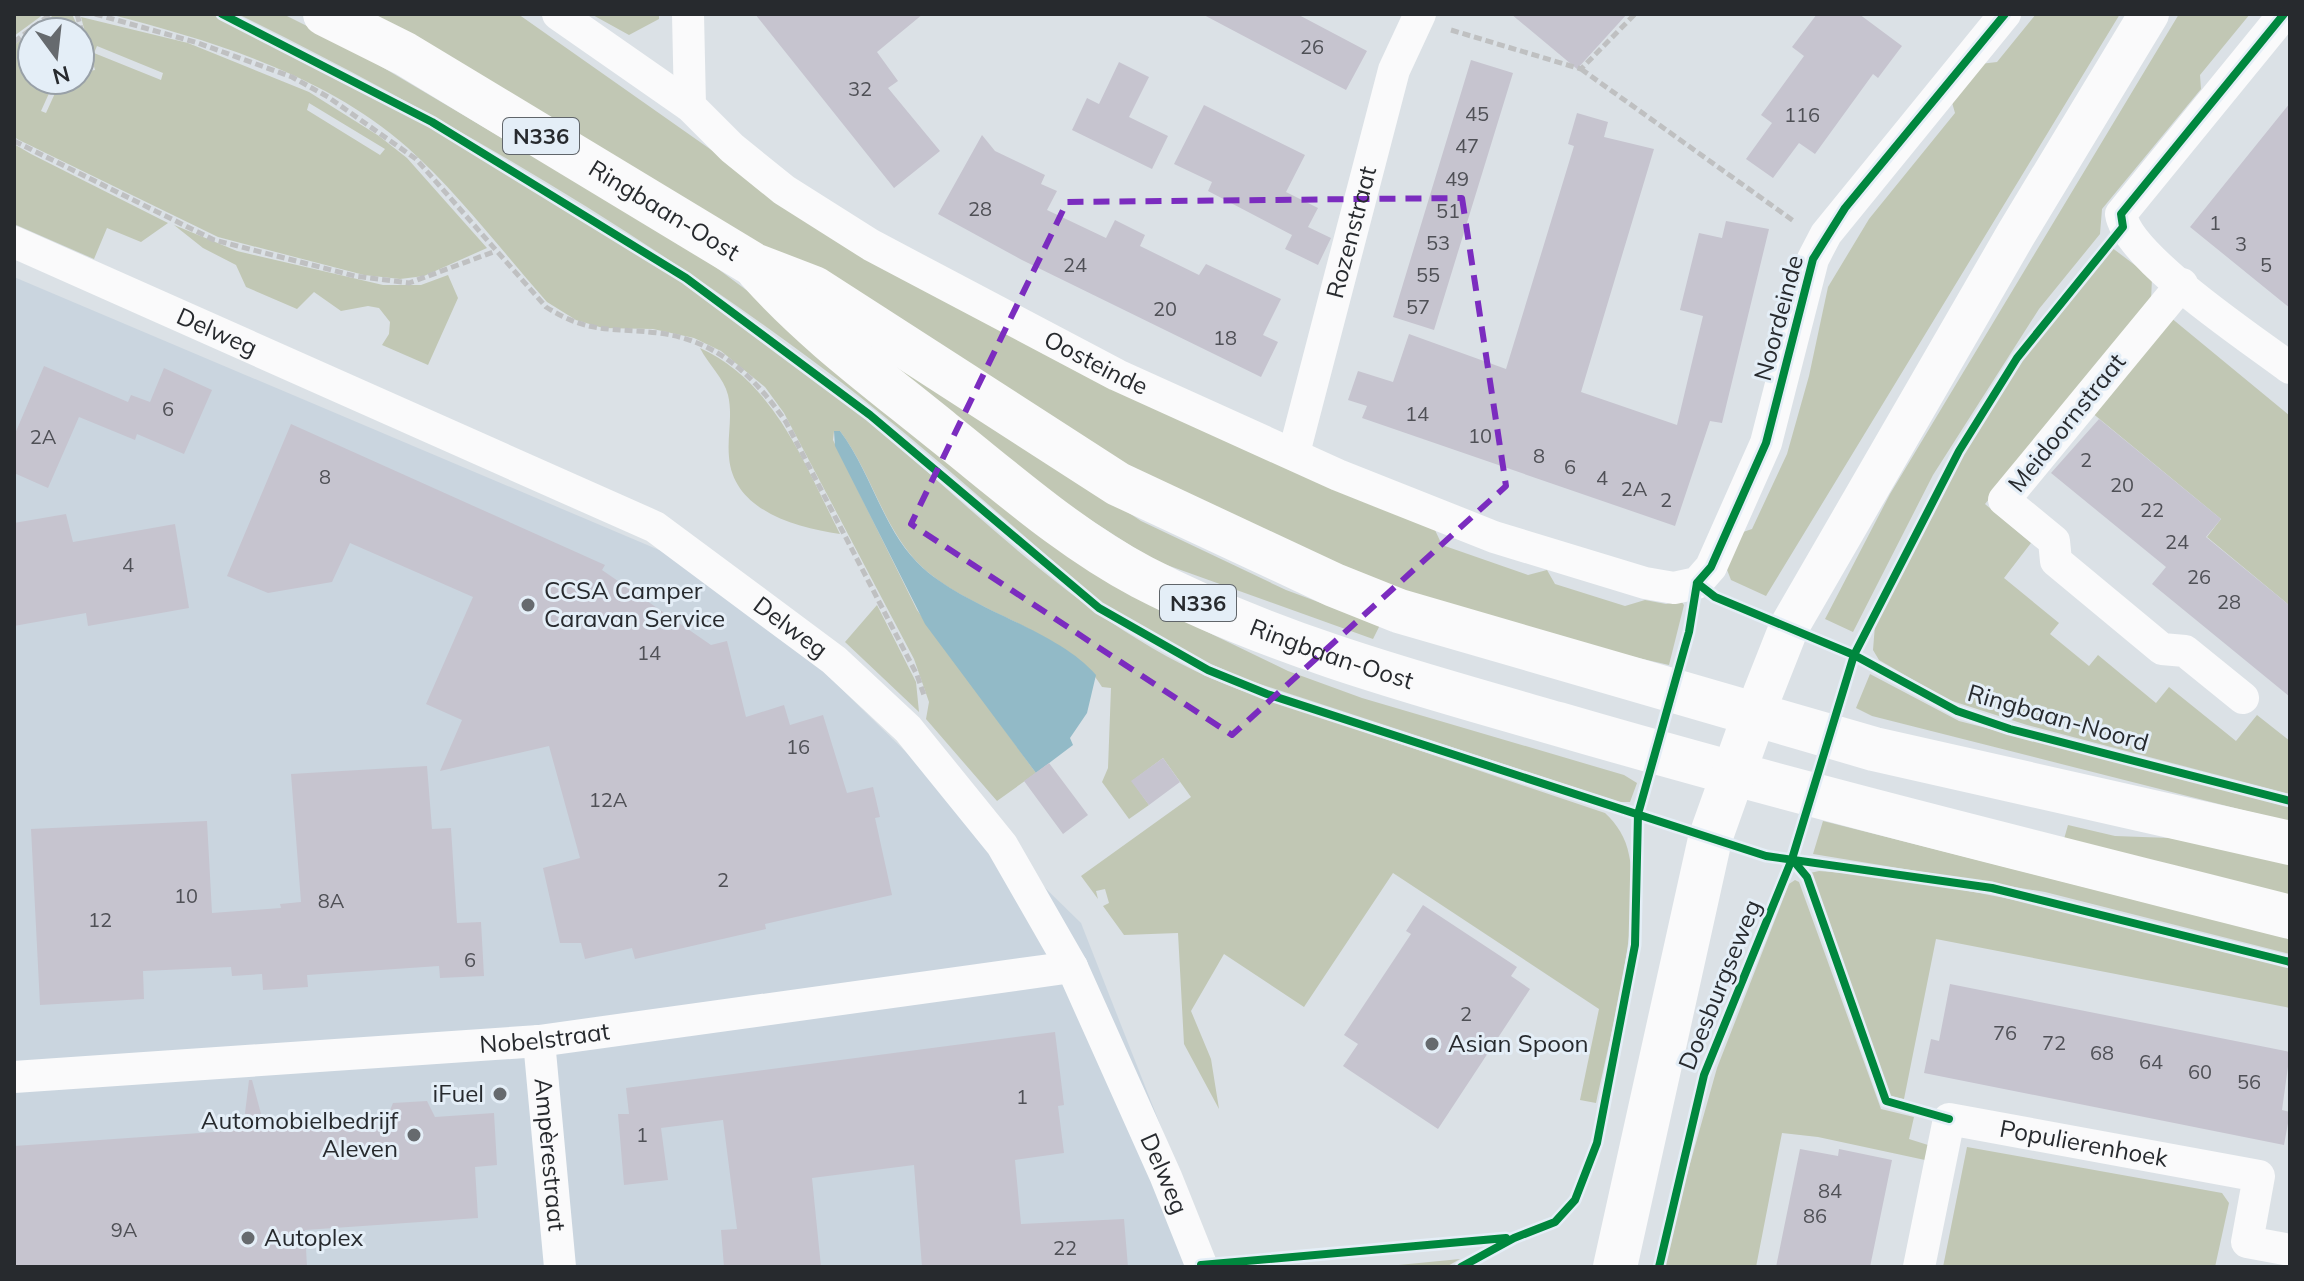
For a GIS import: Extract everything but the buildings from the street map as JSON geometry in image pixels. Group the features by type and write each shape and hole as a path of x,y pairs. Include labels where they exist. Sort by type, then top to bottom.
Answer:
{"main road":[{"name":"Ringbaan-Oost","path":"325,14 405,54 754,265 814,288 1118,484 1334,585 1460,630 1755,713"},
{"name":"Ringbaan-Oost","path":"754,265 798,315 992,471 1078,538 1141,576 1212,609 1394,677 1732,773"},
{"name":"Doesburgseweg","path":"1615,1267 1696,893 1732,773 1755,713"},
{"path":"1755,713 1874,749 2290,843"},
{"path":"1732,773 2290,917"}],"street":[{"name":"Oosteinde","path":"558,14 690,106 732,148 784,190 871,245 1117,375 1494,537 1645,583 1674,588 1697,583"},
{"path":"688,14 690,106"},
{"name":"Noordeinde","path":"1697,583 1711,567 1766,443 1813,259 1822,241 1845,208 2005,14"},
{"path":"1755,713 1789,627 2016,234 2149,14"},
{"path":"2284,14 2121,214 2123,227 2150,260 2290,368"},
{"name":"Rozenstraat","path":"1294,453 1394,70 1413,16"},
{"name":"Delweg","path":"14,242 655,527 834,660 908,729 1002,845 1072,967 1166,1177 1202,1267"},
{"name":"Meidoornstraat","path":"2182,284 2004,500 2054,541 2056,561 2162,649 2185,651 2243,698"},
{"name":"Nobelstraat","path":"14,1077 539,1041 1072,967"},
{"name":"Ampèrestraat","path":"539,1041 560,1267"},
{"name":"Populierenhoek","path":"1919,1267 1949,1119 2259,1176 2244,1254 2290,1250"}],"path":[{"path":"14,42 51,14"},
{"path":"95,14 198,43 292,77 328,97 416,159 546,307 565,319 603,331 676,335 721,354 758,384 786,422 917,675 925,704 924,713 908,729"},
{"path":"1581,69 1635,14"},
{"path":"1413,16 1581,69 1822,241"},
{"path":"14,141 214,240 355,276 409,283 496,251"}],"highlighted area":[{"path":"1462,198 1506,486 1232,735 911,524 1067,202"}],"shaded area":[{"path":"14,277 730,580 1081,923 1216,1267 14,1267"}],"green space":[{"path":"186,11 210,14 238,24 531,185 658,264 779,349 837,394 1029,560 1131,635 1185,666 1243,691 1605,813 1620,832 1628,849 1632,910 1623,978 1596,1103 1580,1100 1599,1009 1393,873 1304,1007 1224,954 1191,1011 1211,1059 1219,1109 1184,1044 1178,933 1124,935 1103,906 1109,903 1105,889 1096,891 1098,899 1081,876 1191,797 1163,758 1132,781 1149,805 1129,819 1102,782 1108,768 1111,688 1102,687 1087,668 1067,651 965,597 921,566 887,518 851,447 840,431 834,431 833,440 917,610 1036,773 997,801 926,719 929,702 914,659 784,413 765,387 721,351 694,338 653,329 603,328 576,320 547,302 463,203 427,166 376,122 341,100 305,81 228,49 109,14"},
{"path":"14,14 44,14 16,16 14,36"},
{"path":"238,14 283,14 345,45 698,254 1199,628 1288,671 1362,698 1624,775 1637,783 1630,802 1619,802 1245,679 1204,661 1100,602 887,418 813,361 675,264 605,218 461,132"},
{"path":"368,14 518,14 869,261 1112,389 1263,458 1435,530 1442,545 1528,575 1547,570 1555,584 1625,606 1645,600 1666,604 1681,601 1684,605 1669,665 1595,648 1368,580 1120,463"},
{"path":"591,14 659,14 659,19 629,35"},
{"path":"2036,14 2120,14 1766,596 1731,580 1724,562 1737,534 1752,529 1787,454 1809,376 1828,287 1869,219 1955,113 1951,99 1980,64 1997,62"},
{"path":"2179,14 2250,14 2200,75 2201,89 2102,209 2100,234 2039,309 1933,475 1853,632 1825,619 1890,494"},
{"path":"96,21 188,43 309,92 379,136 407,158 487,248 424,276 400,279 364,275 218,237 14,137 16,43 16,96 48,96 41,111 46,113 54,96 96,96 96,54 161,80 163,73 97,46 96,48","holes":["309,103 385,149 380,155 307,110"]},
{"path":"14,144 168,223 141,242 107,228 94,259 14,224"},
{"path":"174,225 237,251 383,285 421,285 448,275 458,298 428,365 382,345 389,334 390,322 379,308 368,306 341,311 314,292 297,309 246,287 236,265 203,248"},
{"path":"2111,247 2152,278 2151,301 1985,504 2031,543 2004,578 2059,623 2050,634 2089,666 2098,655 2156,703 2169,687 2236,741 2257,715 2290,741 2290,794 2027,725 1946,699 1879,660 1873,650 1875,625 1958,461 2020,363"},
{"path":"803,295 1141,521 1286,590 1380,625 1373,639 1153,560 1066,504"},
{"path":"2170,317 2290,416 2290,606 2207,537 2221,519 2091,412"},
{"path":"700,348 726,363 749,382 768,404 800,454 840,534 786,521 754,503 742,491 733,475 729,457 728,395"},
{"path":"877,605 916,682 919,712 845,642"},
{"path":"1870,674 1959,721 2290,806 2290,822 1872,716 1856,708"},
{"path":"1823,821 2290,939 2290,954 2045,892 1813,854"},
{"path":"2068,825 2115,836 2170,838 2290,863 2290,897 2064,839"},
{"path":"1819,871 1879,877 1997,896 2290,968 2290,1008 1936,939 1904,1099 1890,1096 1810,873"},
{"path":"1795,880 1799,882 1881,1109 1914,1117 1909,1139 1928,1145 1925,1160 1818,1137 1782,1133 1756,1267 1661,1267 1717,1068 1789,884"},
{"path":"1967,1147 2222,1193 2229,1203 2215,1267 1943,1267"},
{"path":"1460,1259 1446,1267 1378,1267"}],"water":[{"path":"834,431 840,431 851,447 898,537 923,568 965,596 1059,645 1096,675 1087,713 1070,738 1073,745 1036,773 925,624 835,446"}],"cycle path":[{"path":"222,14 432,122 686,278 870,415 1099,608 1208,670 1267,694 1766,856 1992,888 2290,962"},
{"path":"1697,583 1711,567 1766,443 1813,259 1845,208 2005,14"},
{"path":"1659,1267 1704,1075 1792,859 1854,655 1959,451 2017,358 2123,227 2121,214 2284,14"},
{"name":"Ringbaan-Noord","path":"1697,583 1715,597 1854,655 1957,711 2010,729 2290,801"},
{"path":"1461,1267 1514,1238 1555,1222 1575,1200 1597,1143 1635,945 1638,814 1689,632 1697,583"},
{"path":"1792,859 1807,877 1886,1101 1949,1119"},
{"path":"1201,1265 1506,1238"}],"place":[{"name":"CCSA Camper Caravan Service","path":"528,605"},
{"name":"Asian Spoon","path":"1432,1044"},
{"name":"iFuel","path":"500,1094"},
{"name":"Automobielbedrijf Aleven","path":"414,1135"},
{"name":"Autoplex","path":"248,1238"}]}
